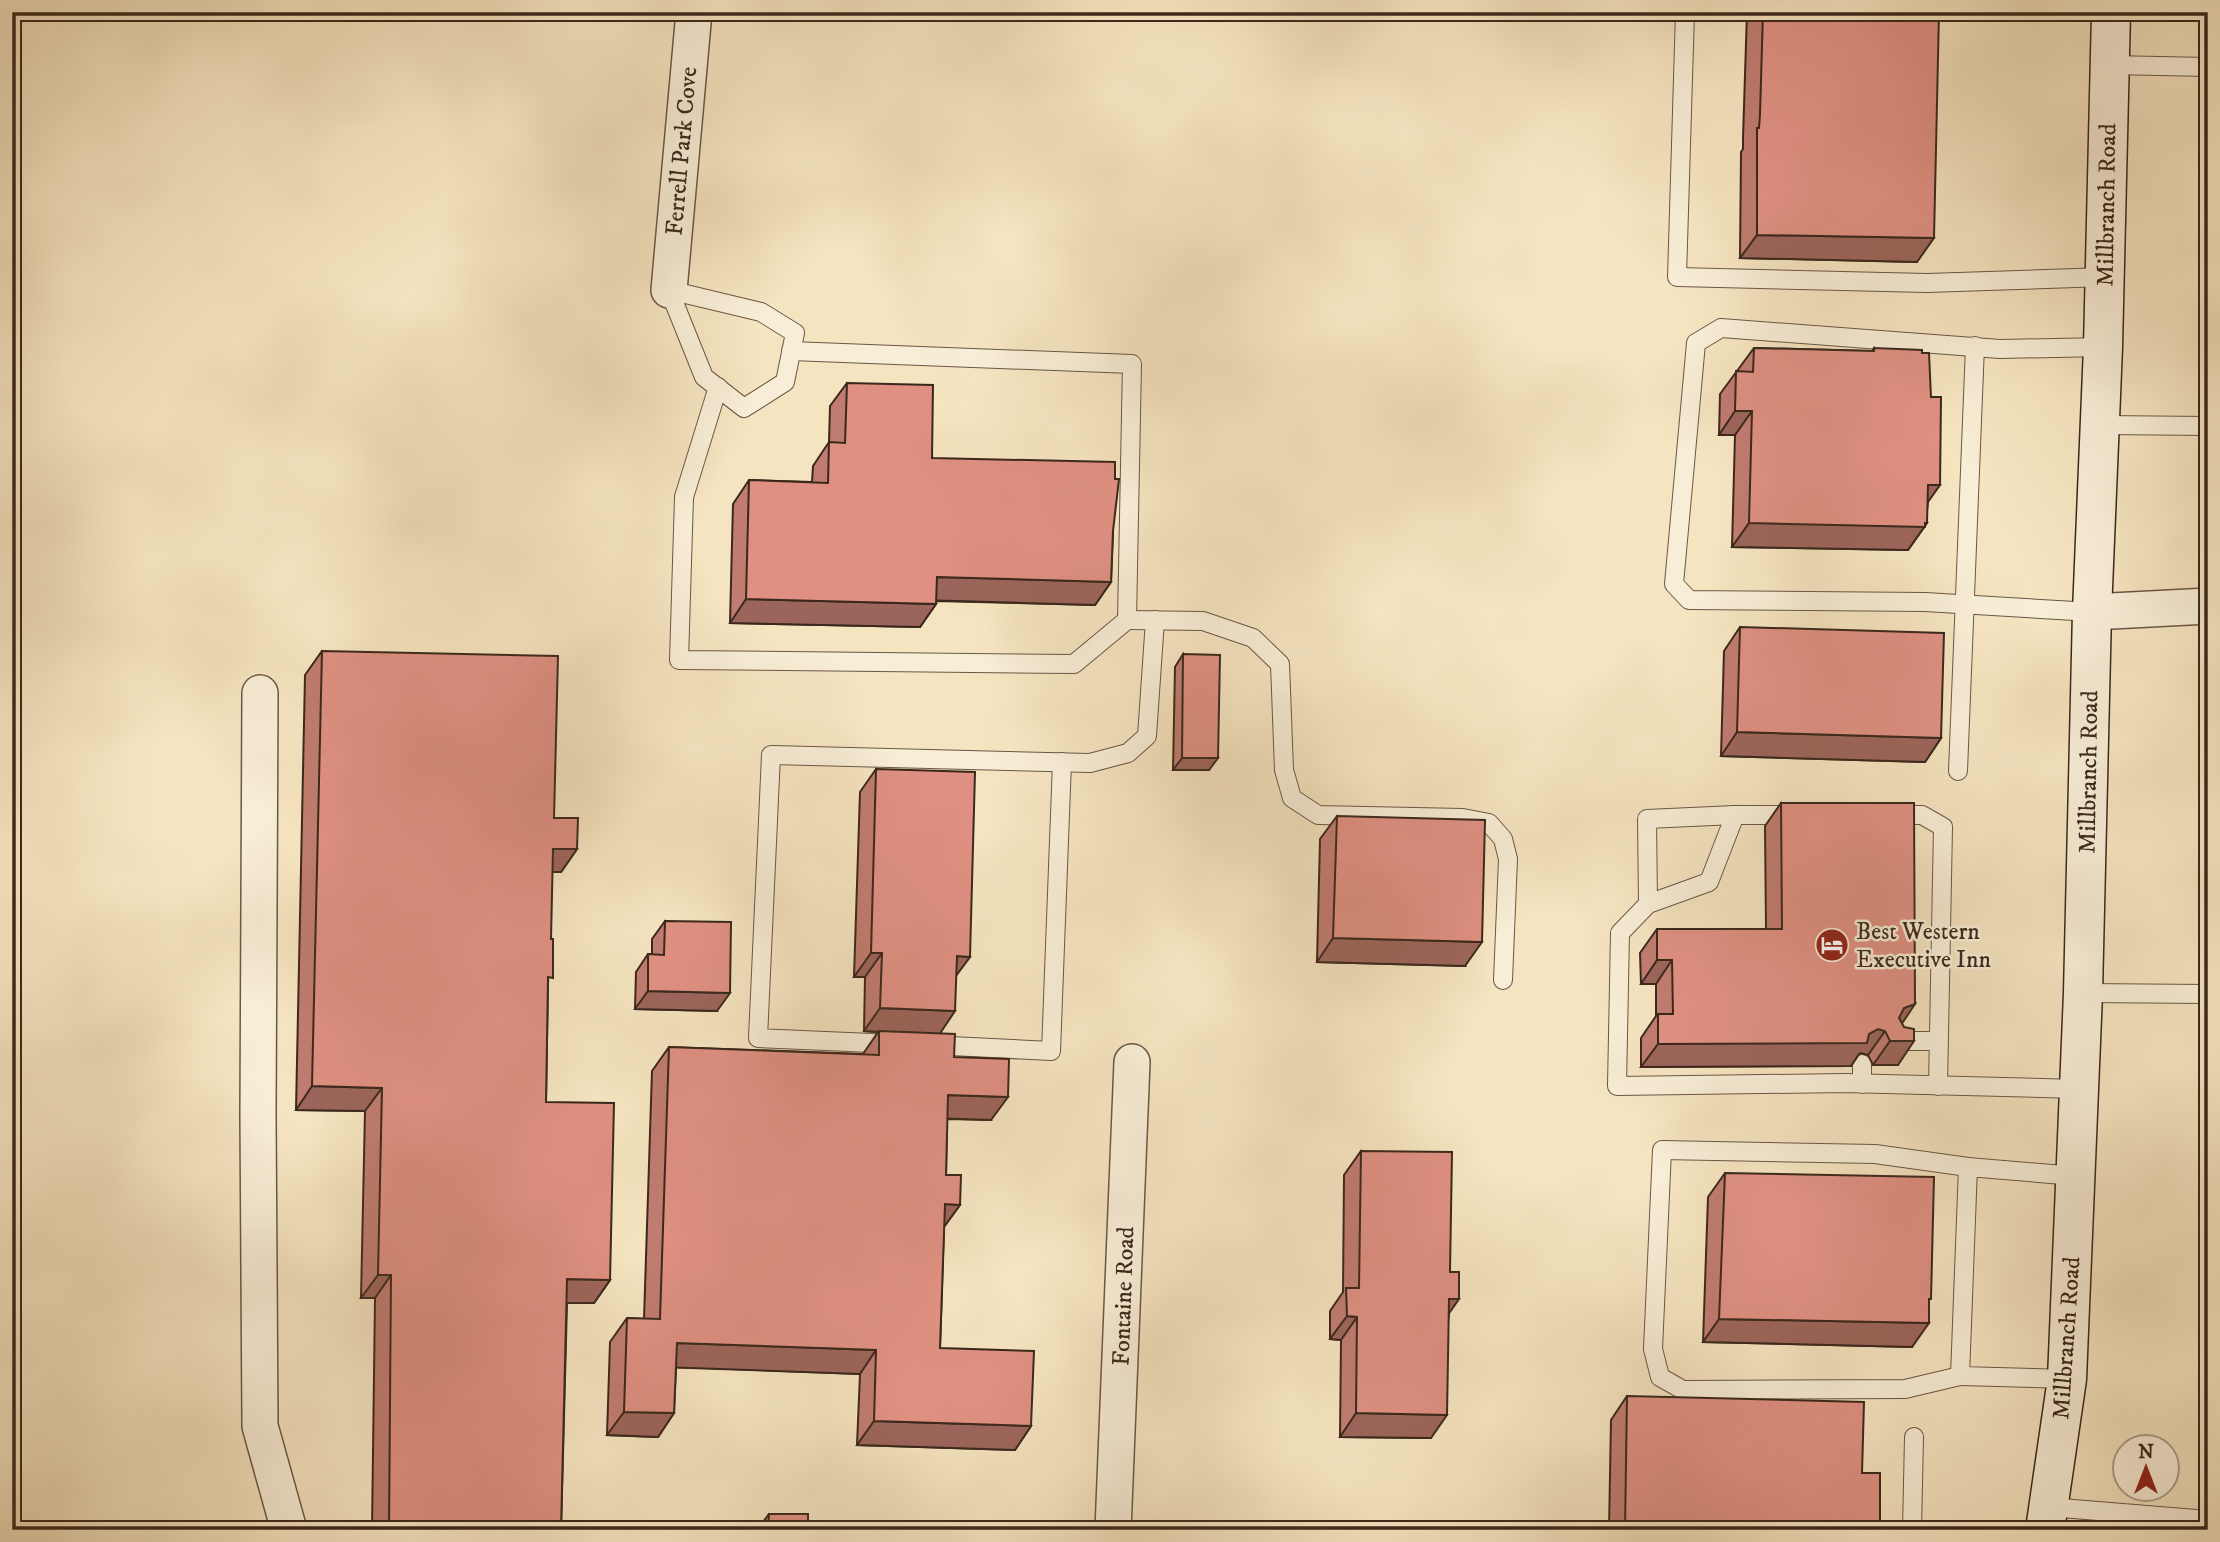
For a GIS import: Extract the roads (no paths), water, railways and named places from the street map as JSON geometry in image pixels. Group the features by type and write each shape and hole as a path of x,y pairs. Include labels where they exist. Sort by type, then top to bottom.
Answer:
{"main road":[{"name":"Millbranch Road","path":"2047,1519 2067,1378 2083,993 2111,12"}],"street":[{"name":"Ferrell Park Cove","path":"669,290 694,12"},
{"path":"2092,612 2208,607"},
{"path":"260,692 260,1426 289,1530"},
{"name":"Fontaine Road","path":"1113,1530 1132,1062"}],"lane":[{"path":"1685,12 1677,277 1927,283 2105,277"},
{"path":"2110,65 2208,67"},
{"path":"669,290 761,312 795,333 785,382 744,408 704,376 669,290"},
{"path":"2092,612 1965,604 1689,600 1674,584 1696,343 1721,328 2000,348 2103,347"},
{"path":"1958,771 1975,346"},
{"path":"791,351 1132,364 1127,620"},
{"path":"718,387 684,497 679,660 1074,664 1127,620 1203,621 1253,638 1280,664 1284,770 1292,798 1318,815 1463,818 1489,822 1503,839 1508,859 1503,979"},
{"path":"2100,425 2208,426"},
{"path":"1062,762 1051,1051 758,1038 771,755 1062,762 1090,763 1128,753 1147,736 1155,620"},
{"path":"1735,815 1709,882 1648,904 1620,933 1617,1086 1862,1084 2079,1089"},
{"path":"1648,904 1647,819 1815,815"},
{"path":"1869,815 1922,815 1943,827 1938,1086"},
{"path":"2083,993 2208,994"},
{"path":"1894,1041 1937,1041"},
{"path":"1862,1063 1862,1084"},
{"path":"2067,1378 1960,1376 1905,1389 1683,1390 1660,1377 1653,1349 1662,1150 1875,1154 1968,1167 2075,1176"},
{"path":"1960,1376 1968,1167"},
{"path":"1912,1530 1914,1437"},
{"path":"2047,1519 2208,1520"}],"place":[{"name":"Best Western Executive Inn","path":"1832,945"}]}
